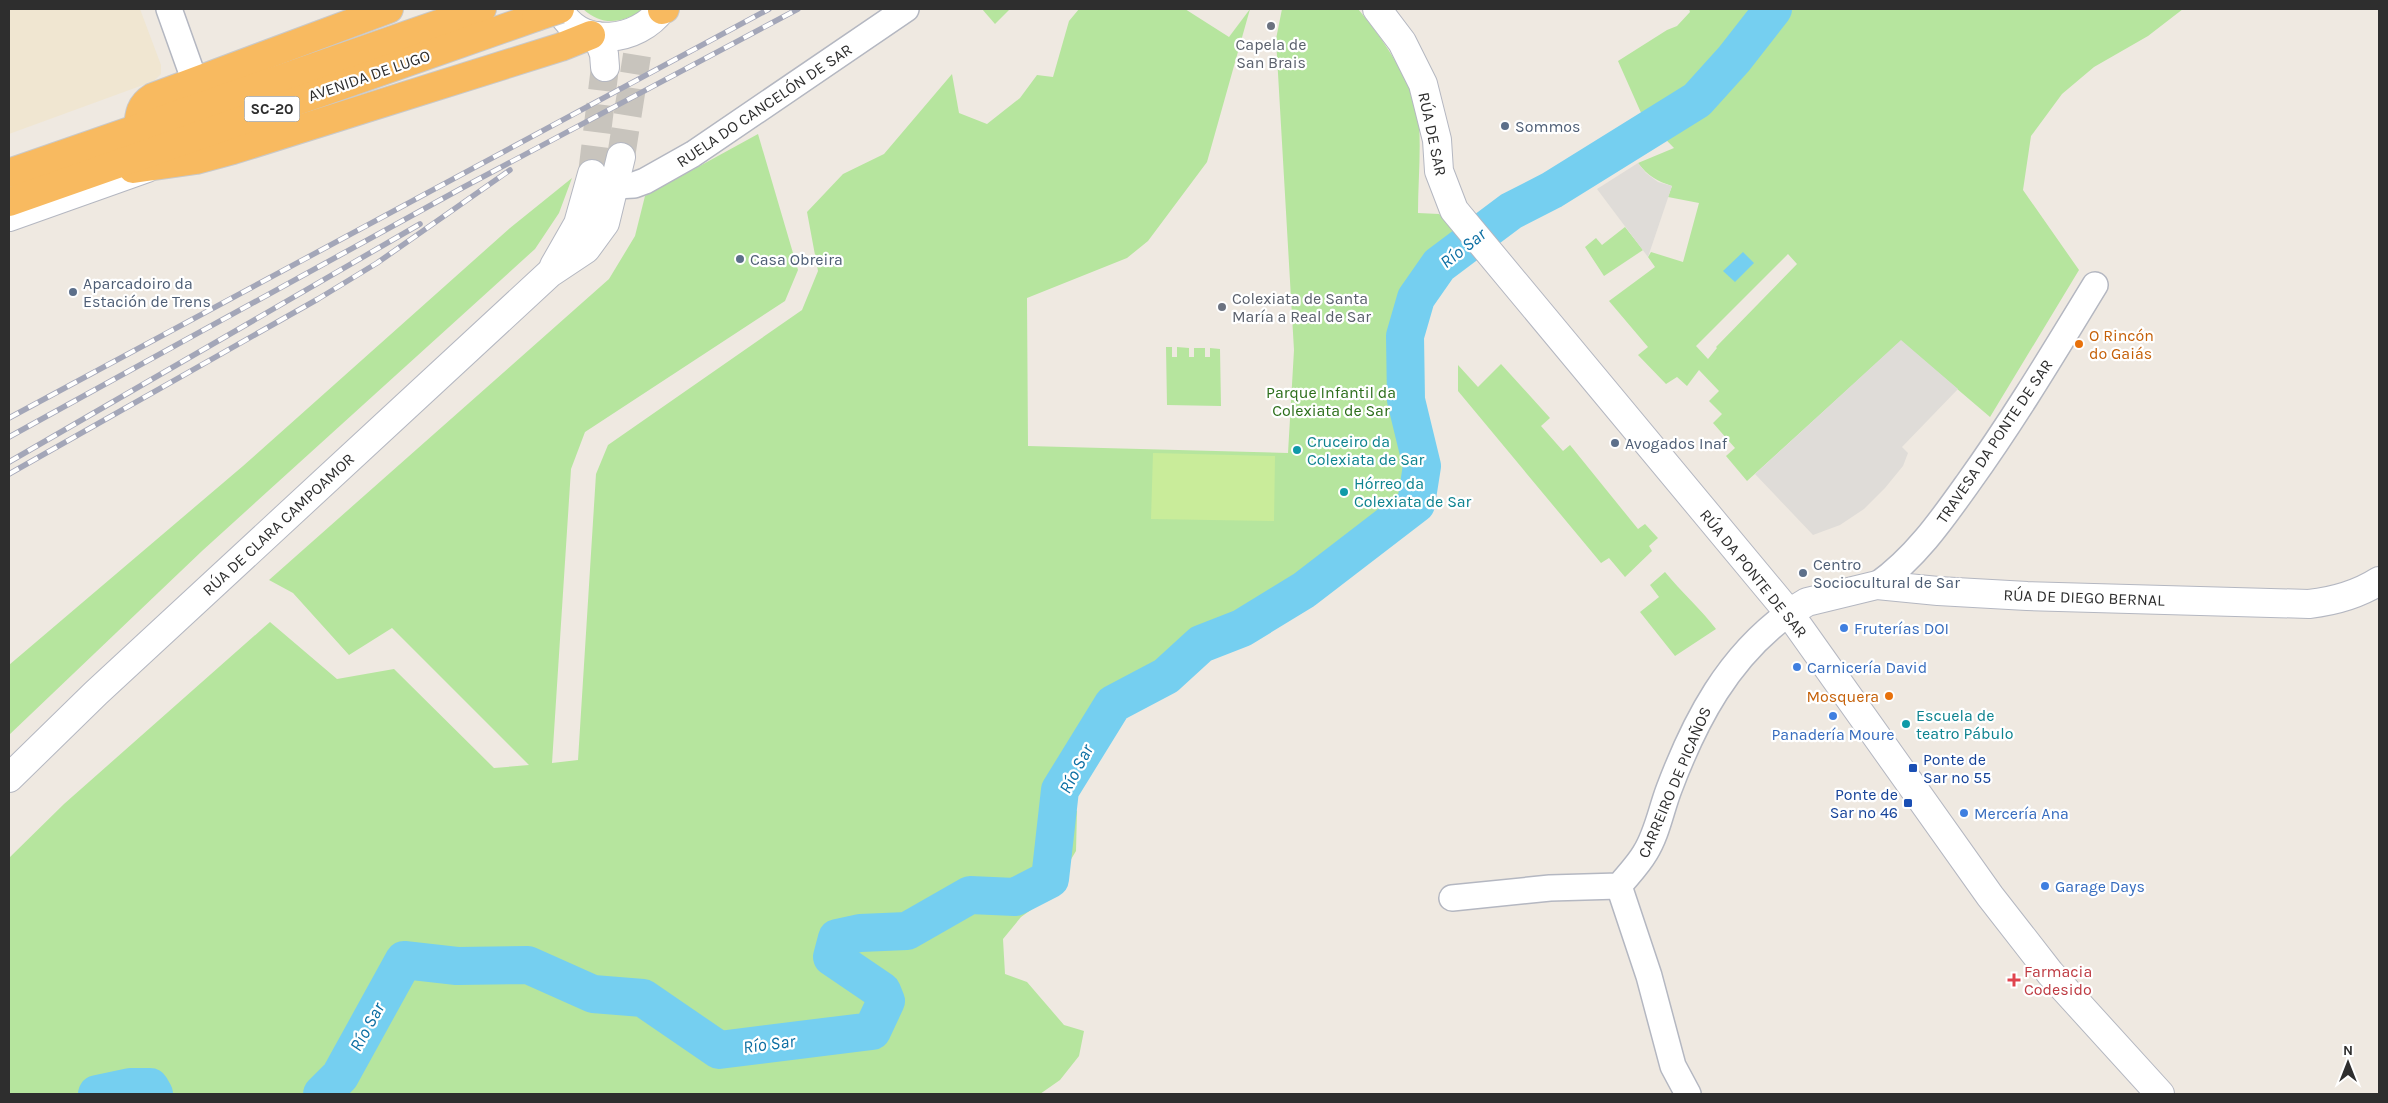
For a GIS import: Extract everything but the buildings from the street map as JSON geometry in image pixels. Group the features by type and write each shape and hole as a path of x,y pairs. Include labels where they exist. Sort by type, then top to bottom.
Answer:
{"highway":[{"path":"138,128 140,112 144,103 153,97 389,9"},
{"name":"AVENIDA DE LUGO","path":"9,173 482,9"},
{"path":"147,168 410,75 480,46 552,12"},
{"name":"AVENIDA DE LUGO","path":"9,202 552,12"},
{"path":"86,174 147,168 196,160 594,36"}],"street":[{"path":"169,9 195,82"},
{"name":"RUELA DO CANCELÓN DE SAR","path":"604,180 634,185 645,181 693,154 906,9"},
{"name":"RÚA DE SAR","path":"1377,9 1402,42 1423,84 1437,140 1439,171 1454,210 1505,272"},
{"path":"552,12 594,36 613,38 629,35 658,14"},
{"path":"637,55 658,14"},
{"path":"594,36 604,54 605,67"},
{"name":"RÚA DE CLARA CAMPOAMOR","path":"9,778 162,632 550,274 586,249 605,223 604,180 621,157"},
{"path":"9,218 147,168"},
{"name":"RÚA DA PONTE DE SAR","path":"1505,272 1531,300 1789,613 1990,896 2050,973 2160,1094"},
{"name":"TRAVESA DA PONTE DE SAR","path":"1877,585 1897,571 1937,527 1998,442 2096,285"},
{"name":"RÚA DE DIEGO BERNAL","path":"1789,613 1807,602 1877,585 1938,591 2027,596 2309,604 2332,601 2361,593 2379,581"},
{"name":"CARREIRO DE PICAÑOS","path":"1619,886 1646,852 1672,781 1703,710 1736,661 1772,625 1789,613"},
{"path":"1452,898 1550,888 1619,886 1649,976 1674,1066 1688,1094"}],"shaded area":[{"path":"9,9 140,9 161,65 161,74 154,81 9,134"},
{"path":"1638,163 1646,173 1658,182 1672,186 1648,257 1597,189"},
{"path":"1901,340 1958,389 1902,447 1908,453 1903,466 1885,488 1864,509 1840,525 1813,535 1755,474"}],"green space":[{"path":"583,9 645,9 621,20 606,21 598,19"},
{"path":"982,9 1010,9 995,24"},
{"name":"Parque Infantil da Colexiata de Sar","path":"1079,9 1185,9 1229,37 1250,9 1207,162 1148,241 1127,258 1027,298 1028,446 1288,453 1294,350 1276,39 1282,9 1358,9 1367,20 1405,78 1417,109 1420,135 1418,213 1439,214 1459,231 1447,239 1406,296 1400,337 1400,403 1416,468 1411,503 1301,584 1239,621 1200,636 1163,668 1107,698 1054,791 1077,811 1076,851 1064,871 1056,892 1021,917 1003,939 1005,974 1027,982 1064,1025 1084,1031 1079,1056 1060,1080 1040,1094 9,1094 9,858 64,804 270,622 337,679 394,669 494,768 529,765 392,628 349,655 293,593 269,580 609,279 635,236 645,196 758,134 798,270 785,301 585,432 571,469 552,763 578,760 596,474 608,445 802,310 818,271 807,212 843,174 884,154 952,74 959,113 987,124 1020,98 1037,75 1053,77 1069,21"},
{"path":"1689,9 2183,9 2148,36 2094,67 2062,94 2031,136 2023,190 2079,270 1990,417 1901,341 1747,481 1726,456 1735,448 1713,423 1722,414 1709,401 1719,391 1699,370 1687,386 1677,377 1666,384 1638,355 1648,347 1609,301 1655,267 1648,257 1651,252 1683,262 1699,203 1668,197 1672,186 1653,178 1638,163 1674,148 1642,115 1618,61 1667,30 1677,26 1690,12","holes":["1788,254 1797,264 1716,347 1708,359 1696,346"]},
{"path":"572,178 559,213 535,249 202,551 9,735 9,665 243,466 510,228"},
{"path":"1625,227 1643,250 1604,276 1585,247 1596,238 1602,245"},
{"path":"1166,347 1172,347 1172,357 1177,357 1177,347 1189,348 1189,357 1194,357 1194,348 1205,348 1205,357 1210,357 1210,348 1220,349 1221,406 1167,405"},
{"path":"1501,364 1550,418 1541,426 1563,451 1570,445 1638,529 1645,524 1658,538 1649,546 1652,551 1625,577 1609,558 1601,563 1458,391 1458,365 1478,387"},
{"path":"1153,453 1275,456 1274,521 1151,519"},
{"path":"1665,572 1716,629 1675,656 1640,612 1659,597 1650,585"}],"water":[{"path":"1743,252 1754,263 1735,282 1723,271"}],"waterway":[{"name":"Río Sar","path":"322,1094 340,1076 404,960 457,966 528,965 593,994 643,998 719,1050 872,1031 886,1001 882,991 832,957 837,938 860,933 907,931 970,895 1015,897 1050,879 1060,790 1113,704 1166,676 1201,644 1242,628 1304,590 1416,504 1422,466 1406,400 1405,336 1416,298 1439,265 1511,211 1552,190 1697,100 1734,59 1773,9"},
{"name":"Río Sar","path":"97,1094 130,1087 150,1087 154,1094"}],"tunnel":[{"path":"621,157 637,55"},
{"path":"592,174 605,67"}],"railway":[{"path":"9,418 769,9"},
{"path":"9,437 462,188 798,9"},
{"path":"9,474 318,299 377,263 510,170"},
{"path":"9,462 420,224"}],"place":[{"name":"Capela de San Brais","path":"1271,26"},
{"name":"Sommos","path":"1505,126"},
{"name":"Casa Obreira","path":"740,259"},
{"name":"Aparcadoiro da Estación de Trens","path":"73,292"},
{"name":"Colexiata de Santa María a Real de Sar","path":"1222,307"},
{"name":"O Rincón do Gaiás","path":"2079,344"},
{"name":"Avogados Inaf","path":"1615,443"},
{"name":"Cruceiro da Colexiata de Sar","path":"1297,450"},
{"name":"Hórreo da Colexiata de Sar","path":"1344,492"},
{"name":"Centro Sociocultural de Sar","path":"1803,573"},
{"name":"Fruterías DOI","path":"1844,628"},
{"name":"Carnicería David","path":"1797,667"},
{"name":"Mosquera","path":"1889,696"},
{"name":"Panadería Moure","path":"1833,716"},
{"name":"Escuela de teatro Pábulo","path":"1906,724"},
{"name":"Ponte de Sar nº 55","path":"1913,768"},
{"name":"Ponte de Sar nº 46","path":"1908,803"},
{"name":"Mercería Ana","path":"1964,813"},
{"name":"Garage Days","path":"2045,886"},
{"name":"Farmacia Codesido","path":"2014,980"}]}
